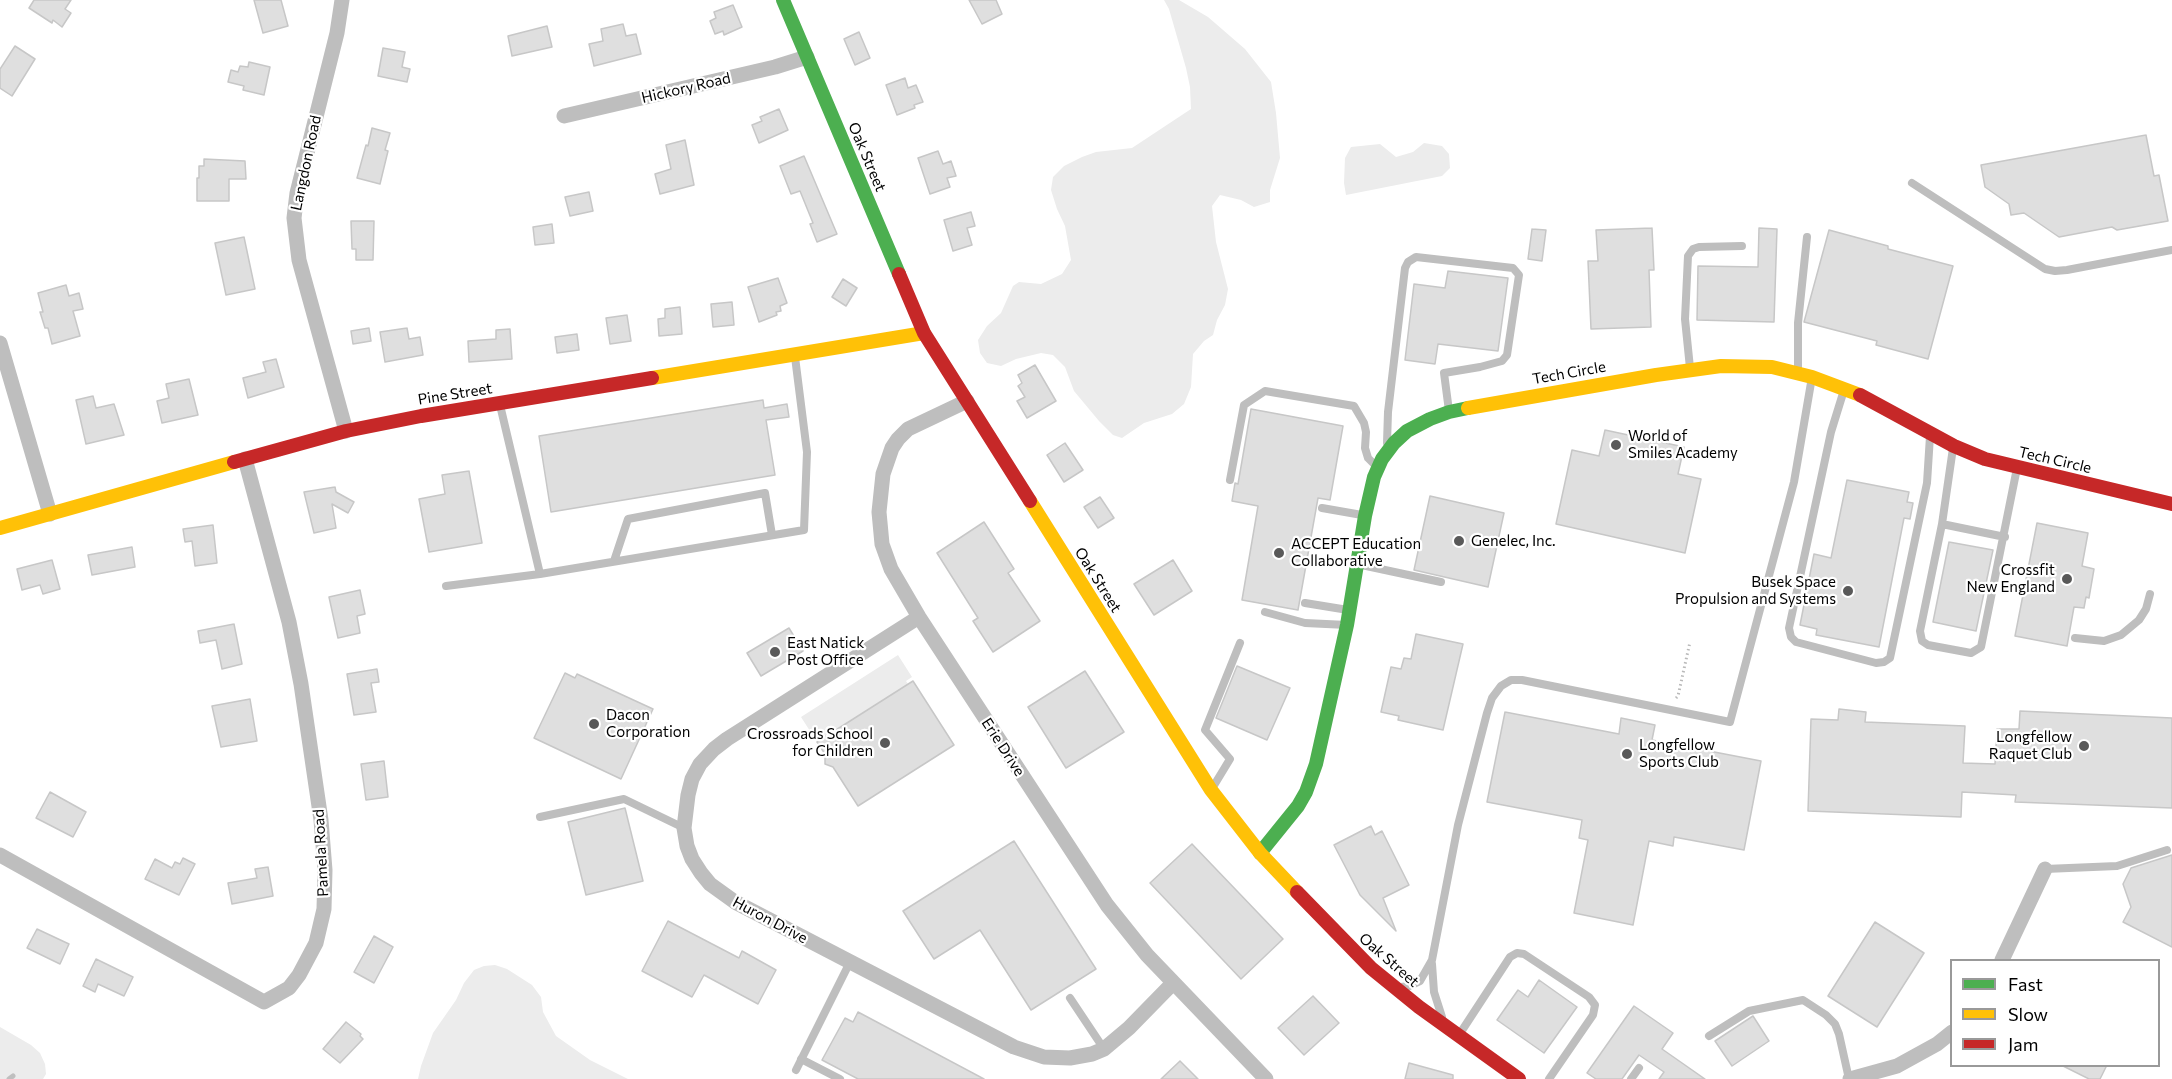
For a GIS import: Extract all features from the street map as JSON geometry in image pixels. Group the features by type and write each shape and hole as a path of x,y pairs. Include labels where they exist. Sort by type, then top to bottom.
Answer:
{"main road":[{"name":"Oak Street","path":"783,0 924,333 1211,790 1260,853 1340,938 1391,984 1454,1033 1519,1079"},
{"name":"Pine Street","path":"0,528 346,431 500,403 924,333"},
{"name":"Tech Circle","path":"1260,853 1290,817 1306,792 1318,754 1347,625 1365,516 1377,467 1388,450 1414,426 1449,412 1690,370 1745,366 1772,367 1844,388 1930,434 1985,459 2172,504"}],"street":[{"name":"Langdon Road","path":"342,0 337,33 297,193 294,218 299,260 346,431"},
{"name":"Hickory Road","path":"564,116 775,68 807,57"},
{"path":"0,343 50,514"},
{"name":"Erie Drive","path":"967,401 929,418 902,434 892,448 883,474 879,512 882,544 891,569 919,617 1095,888 1126,930 1173,983 1266,1079"},
{"name":"Pamela Road","path":"0,855 264,1002 289,988 299,975 316,943 324,909 325,870 320,812 301,684 289,622 244,459"},
{"name":"Huron Drive","path":"919,617 714,749 700,764 692,779 684,828 687,846 700,873 735,902 1024,1052 1056,1059 1082,1057 1104,1049 1129,1028 1173,983"},
{"path":"2002,959 2045,869"},
{"path":"1858,1078 1897,1066 1937,1044 1950,1034"}],"lane":[{"path":"1912,183 2045,269 2067,270 2172,250"},
{"path":"1798,373 1798,323 1807,237"},
{"path":"1690,370 1685,319 1688,255 1693,249 1699,247 1742,246"},
{"path":"1388,450 1388,412 1405,268 1408,262 1416,257 1513,268 1519,275 1508,355 1502,360 1480,367 1444,374 1449,412"},
{"path":"446,586 540,574 804,530 807,452 795,355"},
{"path":"1549,1079 1593,1015 1595,1005 1589,998 1524,954 1517,953 1510,957 1454,1033 1440,1014 1434,992 1432,960 1458,825 1492,698 1501,686 1511,680 1521,680 1730,722 1794,482 1812,377"},
{"path":"1844,388 1831,432 1789,628 1791,637 1796,642 1876,663 1890,658 1927,483 1930,434"},
{"path":"1230,480 1244,405 1265,391 1354,406 1364,423 1365,448 1368,458 1377,467"},
{"path":"500,403 540,574"},
{"path":"1954,446 1942,524 1920,634 1922,641 1930,646 1971,653 1981,647 2005,537 2017,468"},
{"path":"614,561 627,519 765,493 772,535"},
{"path":"1322,508 1365,516"},
{"path":"1942,524 2005,537"},
{"path":"1358,564 1441,582"},
{"path":"2075,638 2104,641 2121,635 2139,620 2146,609 2150,594"},
{"path":"1305,603 1350,610"},
{"path":"1266,612 1305,623 1347,625"},
{"path":"1211,790 1230,759 1205,730 1240,643"},
{"path":"540,817 624,799 684,828"},
{"path":"2045,869 2117,866 2167,850"},
{"path":"1391,984 1409,986 1420,981 1432,960"},
{"path":"796,1070 850,962"},
{"path":"1070,998 1104,1049"},
{"path":"1709,1036 1749,1011 1803,1000 1826,1015 1837,1027 1858,1078"},
{"path":"801,1059 840,1079"},
{"path":"1631,1079 1639,1068"}],"path":[{"path":"1680,686 1690,642"}],"shaded area":[{"path":"1164,0 1179,0 1208,17 1245,49 1271,82 1280,158 1270,190 1270,202 1254,207 1241,200 1220,195 1212,206 1216,242 1228,289 1225,305 1217,320 1213,335 1204,341 1193,354 1191,387 1184,404 1172,414 1144,423 1122,438 1113,435 1074,391 1065,367 1053,355 1041,353 1016,359 1001,366 987,363 980,353 978,340 987,326 1001,313 1013,286 1019,282 1041,284 1062,274 1071,260 1065,226 1051,190 1053,177 1064,166 1082,157 1096,152 1132,148 1191,109 1186,68 1169,9"},
{"path":"1424,143 1442,146 1449,154 1450,168 1442,176 1346,195 1345,158 1351,147 1380,144 1396,157 1413,152"},
{"path":"898,655 912,677 906,681 908,684 817,742 801,717"},
{"path":"495,965 507,969 532,985 541,997 543,1012 556,1036 590,1060 628,1079 418,1079 433,1033 456,1000 464,983 474,970"},
{"path":"0,1027 31,1045 40,1053 45,1064 46,1074 43,1079 0,1079"}],"building":[{"path":"34,0 71,0 65,9 71,13 62,27 29,8"},
{"path":"254,0 281,0 288,26 263,33"},
{"path":"969,0 996,0 1002,14 982,24"},
{"path":"733,5 742,27 724,35 723,31 715,34 710,21 716,18 714,12"},
{"path":"623,24 626,36 636,34 641,54 594,66 589,44 603,41 601,29"},
{"path":"547,26 552,47 512,56 508,36"},
{"path":"859,32 870,58 855,65 844,39"},
{"path":"15,46 35,59 12,96 0,88 0,69"},
{"path":"383,48 405,52 402,67 410,69 407,82 378,76"},
{"path":"249,62 270,67 264,95 243,90 244,86 228,82 231,70 238,72 240,66 248,67"},
{"path":"905,78 908,88 916,85 923,102 897,115 886,85"},
{"path":"779,109 788,130 759,143 752,125 762,121 760,117"},
{"path":"372,128 390,133 380,184 357,178"},
{"path":"2146,135 2154,176 2159,175 2168,221 2117,230 2112,227 2059,237 2024,213 2011,215 2009,204 1985,187 1981,165"},
{"path":"685,140 694,185 660,194 655,174 671,169 666,145"},
{"path":"938,151 943,164 951,161 956,176 947,178 950,187 930,194 918,158"},
{"path":"804,156 837,234 817,242 810,224 813,223 800,191 791,194 780,166"},
{"path":"204,159 245,161 246,179 229,179 229,201 197,201 199,166 204,166"},
{"path":"589,192 593,211 570,216 565,197"},
{"path":"971,212 975,226 967,228 972,245 953,251 944,220"},
{"path":"351,221 374,221 373,260 356,260 356,249 352,249"},
{"path":"552,224 554,243 535,245 533,227"},
{"path":"1652,228 1654,270 1649,270 1651,327 1591,329 1588,261 1598,261 1596,230"},
{"path":"1759,228 1777,229 1774,322 1697,320 1698,266 1758,267"},
{"path":"1532,229 1546,230 1542,261 1528,259"},
{"path":"1829,230 1953,266 1928,359 1876,345 1877,341 1804,322"},
{"path":"244,237 255,289 226,295 215,243"},
{"path":"1448,271 1508,278 1498,351 1438,344 1435,364 1405,360 1414,284 1445,288"},
{"path":"778,278 787,303 780,306 781,311 776,312 777,315 759,322 748,287"},
{"path":"843,279 857,288 846,306 832,297"},
{"path":"66,285 69,296 79,293 83,309 73,311 80,336 52,344 48,328 45,328 40,312 43,312 38,293"},
{"path":"732,302 734,325 713,327 711,304"},
{"path":"680,307 682,334 659,336 658,319 665,318 665,309"},
{"path":"627,315 631,341 610,344 606,318"},
{"path":"369,328 371,341 353,344 351,331"},
{"path":"407,328 409,339 420,337 423,355 385,362 380,332"},
{"path":"510,329 512,359 469,362 468,341 496,339 496,330"},
{"path":"577,334 579,350 557,353 555,337"},
{"path":"276,359 284,387 248,398 243,378 266,372 263,362"},
{"path":"1035,365 1056,401 1027,418 1017,401 1025,397 1018,386 1022,383 1018,375"},
{"path":"189,379 198,415 162,423 157,401 169,398 166,384"},
{"path":"93,396 96,408 114,404 124,435 86,444 76,400"},
{"path":"763,400 764,408 787,404 789,417 766,420 775,475 551,512 539,436"},
{"name":"ACCEPT Education Collaborative","path":"1251,409 1343,426 1330,500 1318,498 1298,610 1242,600 1258,506 1232,501 1235,483 1238,484"},
{"path":"1605,430 1684,447 1678,474 1701,479 1685,553 1556,524 1572,450 1599,456"},
{"path":"1065,443 1083,470 1064,482 1047,455"},
{"path":"469,471 482,543 429,552 419,499 445,494 442,475"},
{"name":"Busek Space Propulsion and Systems","path":"1847,480 1909,492 1907,502 1913,503 1910,519 1904,518 1879,647 1816,635 1817,629 1800,625 1814,554 1831,558"},
{"path":"335,487 336,492 354,502 348,513 332,504 336,528 314,533 304,492"},
{"name":"Genelec, Inc.","path":"1430,496 1504,513 1488,587 1414,570"},
{"path":"1100,497 1114,518 1098,528 1084,507"},
{"path":"984,522 1014,569 1008,573 1040,621 993,652 973,621 978,618 937,553"},
{"path":"2037,523 2088,533 2082,566 2094,569 2089,598 2086,597 2084,608 2074,607 2067,646 2015,636"},
{"path":"213,525 217,563 195,566 192,541 185,542 183,529"},
{"path":"1949,542 1993,550 1976,631 1933,622"},
{"path":"132,547 135,567 92,575 88,555"},
{"path":"52,560 60,589 43,594 40,585 22,590 17,569"},
{"path":"1173,560 1192,591 1154,615 1134,584"},
{"path":"360,590 365,614 357,616 360,633 338,638 329,597"},
{"path":"234,624 242,664 222,669 216,640 200,643 198,631"},
{"name":"East Natick Post Office","path":"789,628 803,651 761,676 747,653"},
{"path":"1416,634 1463,644 1443,730 1398,720 1399,716 1381,712 1391,667 1401,669 1404,658 1411,659"},
{"path":"1237,666 1290,688 1267,740 1216,718"},
{"path":"377,669 379,682 371,683 376,712 354,715 347,674"},
{"path":"1085,671 1124,732 1066,768 1028,707"},
{"name":"Dacon Corporation","path":"565,673 575,678 577,674 653,709 621,779 534,738"},
{"name":"Crossroads School for Children","path":"913,681 954,745 858,806 833,767 825,764 825,754 817,742"},
{"path":"250,699 257,741 221,747 212,706"},
{"path":"1839,709 1866,712 1865,722 1965,726 1963,763 1995,764 1997,729 2019,729 2020,711 2172,718 2172,808 2015,802 2016,795 1962,792 1961,817 1808,811 1811,719 1838,720"},
{"path":"1505,712 1619,734 1621,718 1655,725 1652,740 1761,761 1744,850 1674,837 1673,846 1649,841 1633,925 1574,913 1588,840 1579,838 1582,820 1487,802"},
{"path":"384,761 388,797 366,800 361,764"},
{"path":"50,792 86,812 73,837 36,818"},
{"path":"625,808 643,881 586,895 568,822"},
{"path":"1371,826 1375,835 1382,831 1409,885 1383,898 1396,931 1360,895 1334,845"},
{"path":"1014,841 1096,969 1031,1010 980,930 934,959 903,911"},
{"path":"1192,844 1283,939 1241,979 1150,883"},
{"path":"2172,855 2172,947 2123,922 2131,907 2123,884 2131,868"},
{"path":"183,858 195,864 179,895 145,879 155,859 172,868 175,862 180,864"},
{"path":"268,867 273,896 232,904 228,883 257,878 255,869"},
{"path":"668,921 739,958 742,951 776,970 758,1004 704,975 692,997 642,971"},
{"path":"1875,922 1924,953 1877,1027 1828,996"},
{"path":"37,929 69,944 60,964 27,948"},
{"path":"374,936 393,947 374,983 354,972"},
{"path":"96,959 133,977 124,996 98,984 95,992 83,986"},
{"path":"1539,980 1577,1007 1544,1053 1497,1020 1518,990 1528,997"},
{"path":"1313,996 1339,1023 1304,1055 1278,1028"},
{"path":"1634,1006 1673,1033 1662,1049 1705,1079 1659,1079 1664,1072 1639,1055 1622,1079 1596,1079 1587,1073"},
{"path":"858,1012 984,1079 858,1079 822,1060 845,1018 853,1022"},
{"path":"1753,1016 1769,1041 1732,1066 1715,1041"},
{"path":"346,1022 361,1034 363,1039 340,1063 323,1049"},
{"path":"1180,1061 1198,1079 1161,1079"},
{"path":"1409,1063 1453,1075 1453,1079 1405,1079"},
{"path":"2065,1067 2106,1067 2100,1079 2089,1079"}],"waterway":[{"path":"9,1079 13,1076"}],"traffic: fast":[{"path":"783,0 899,274"},
{"path":"1260,853 1298,806 1306,792 1316,764 1347,625 1365,516 1374,477 1382,459 1407,431 1430,419 1468,408"}],"traffic: slow":[{"path":"652,378 924,333"},
{"path":"1468,408 1721,366 1772,367 1812,377 1860,395"},
{"path":"0,528 234,462"},
{"path":"1030,501 1211,790 1260,853 1297,892"}],"traffic: jam":[{"path":"899,274 924,333 1030,501"},
{"path":"234,462 346,431 421,416 652,378"},
{"path":"1860,395 1954,446 1985,459 2172,504"},
{"path":"1297,892 1371,968 1419,1007 1519,1079"}],"place":[{"name":"World of Smiles Academy","path":"1616,445"},
{"name":"Genelec, Inc.","path":"1459,541"},
{"name":"ACCEPT Education Collaborative","path":"1279,553"},
{"name":"Crossfit New England","path":"2067,579"},
{"name":"Busek Space Propulsion and Systems","path":"1848,591"},
{"name":"East Natick Post Office","path":"775,652"},
{"name":"Dacon Corporation","path":"594,724"},
{"name":"Crossroads School for Children","path":"885,743"},
{"name":"Longfellow Raquet Club","path":"2084,746"},
{"name":"Longfellow Sports Club","path":"1627,754"}]}
